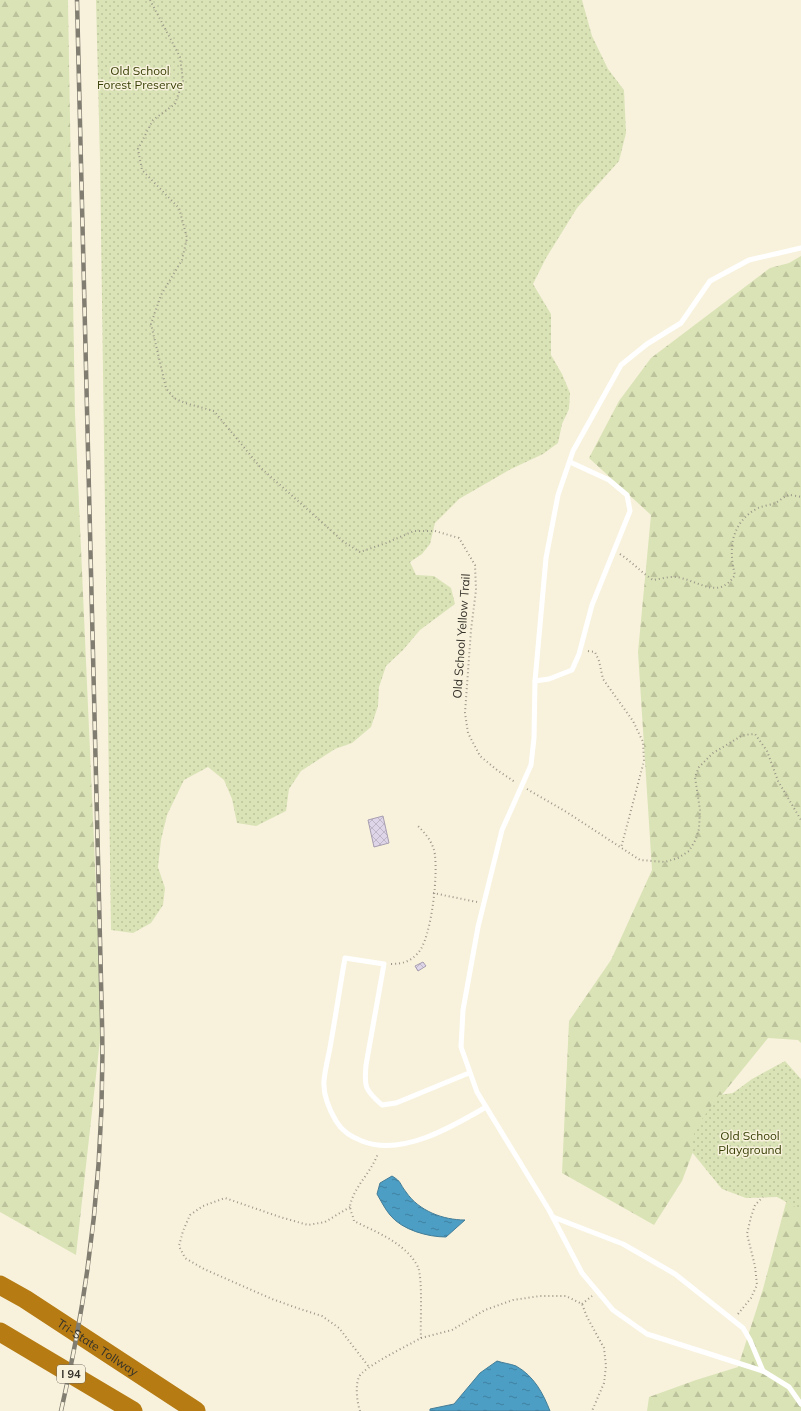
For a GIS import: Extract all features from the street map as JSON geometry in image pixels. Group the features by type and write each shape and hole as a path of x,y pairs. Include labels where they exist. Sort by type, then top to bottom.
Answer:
{"highway":[{"name":"Tri-State Tollway","path":"0,1285 25,1299 196,1411"},
{"name":"I 94","path":"0,1332 129,1408"}],"lane":[{"path":"801,248 749,260 710,282 680,323 647,344 621,365 573,451 558,495 546,558 535,681 534,738 530,766 502,830 478,927 463,1010 461,1047 477,1092 553,1217 582,1273 614,1310 647,1334 763,1371 788,1387 801,1404"},
{"path":"535,681 549,679 572,670 581,649 592,605 630,511 627,495 609,480 570,462"},
{"path":"469,1073 396,1104 382,1105 370,1094 365,1080 366,1065 384,964 345,958 324,1082 328,1109 340,1127 353,1138 370,1144 391,1146 410,1143 462,1122 486,1107"},
{"path":"553,1217 623,1244 674,1274 743,1328 763,1371"}],"path":[{"name":"Old School Yellow Trail","path":"150,0 180,56 182,81 175,104 153,120 138,149 142,170 179,208 187,238 182,260 161,295 152,324 166,388 174,398 185,403 214,411 261,468 344,542 360,552 414,531 435,531 459,538 475,564 476,590 471,630 465,713 468,733 480,756 497,770 568,813 640,860 665,862 678,858 688,851 697,834 700,810 695,776 700,767 712,753 743,735 755,734 767,751 778,781 801,820"},
{"path":"614,550 629,560 643,574 653,580 668,577 680,577 709,588 722,588 730,582 735,575 731,550 732,538 746,517 758,508 775,502 788,495 801,497"},
{"path":"581,649 594,652 599,661 603,679 633,721 643,742 644,761 621,848"},
{"path":"384,964 403,964 419,952 427,937 432,916 436,860 434,849 427,835 417,825"},
{"path":"433,893 484,904"},
{"path":"380,1146 375,1162 356,1191 350,1207 354,1221 380,1234 406,1250 418,1268 421,1287 421,1338"},
{"path":"734,1320 751,1298 756,1285 755,1266 747,1234 755,1205 763,1197"},
{"path":"350,1207 325,1222 308,1225 225,1198 203,1206 190,1215 178,1246 185,1258 204,1269 272,1299 300,1310 322,1316 339,1328 369,1367"},
{"path":"582,1304 598,1292"},
{"path":"360,1411 357,1386 359,1376 369,1367 421,1338 452,1330 485,1310 513,1300 540,1296 566,1296 582,1304 587,1317 604,1348 606,1366 604,1383 592,1411"}],"green space":[{"path":"0,0 68,0 75,413 102,1022 76,1255 0,1212"},
{"name":"Old School Forest Preserve","path":"96,0 582,0 592,36 608,69 624,90 626,133 619,161 577,208 546,258 533,284 551,314 551,355 562,374 570,393 569,409 562,424 558,443 543,454 511,469 459,499 435,523 430,544 422,554 410,562 416,575 434,576 451,588 455,604 420,630 403,650 386,666 379,687 378,706 371,727 352,743 335,749 301,771 289,789 286,811 256,826 237,823 232,799 224,780 208,767 184,780 167,815 161,840 158,867 165,888 163,905 151,923 133,933 111,930 100,162"},
{"path":"801,256 801,1043 798,1040 768,1038 708,1112 682,1181 654,1225 562,1173 569,1021 611,960 652,870 638,652 651,515 589,458 619,401 651,358 770,268 789,263"},
{"name":"Old School Playground","path":"785,1061 801,1079 801,1206 799,1209 777,1197 746,1198 722,1189 691,1151 695,1129 719,1095 733,1093 752,1079"},
{"path":"801,1166 801,1411 647,1411 649,1397 738,1367 763,1289 792,1180"}],"water":[{"path":"392,1176 399,1181 411,1199 425,1209 440,1216 457,1220 465,1220 446,1237 431,1236 416,1232 401,1225 390,1215 377,1194 380,1183"},
{"path":"497,1361 516,1366 528,1375 541,1391 550,1411 430,1411 430,1409 454,1404 480,1373"}],"building":[{"path":"383,816 389,843 374,847 368,820"},
{"path":"423,962 426,966 418,971 415,966"}],"railway":[{"path":"61,1411 80,1314 94,1218 101,1120 102,1071 77,0"}]}
